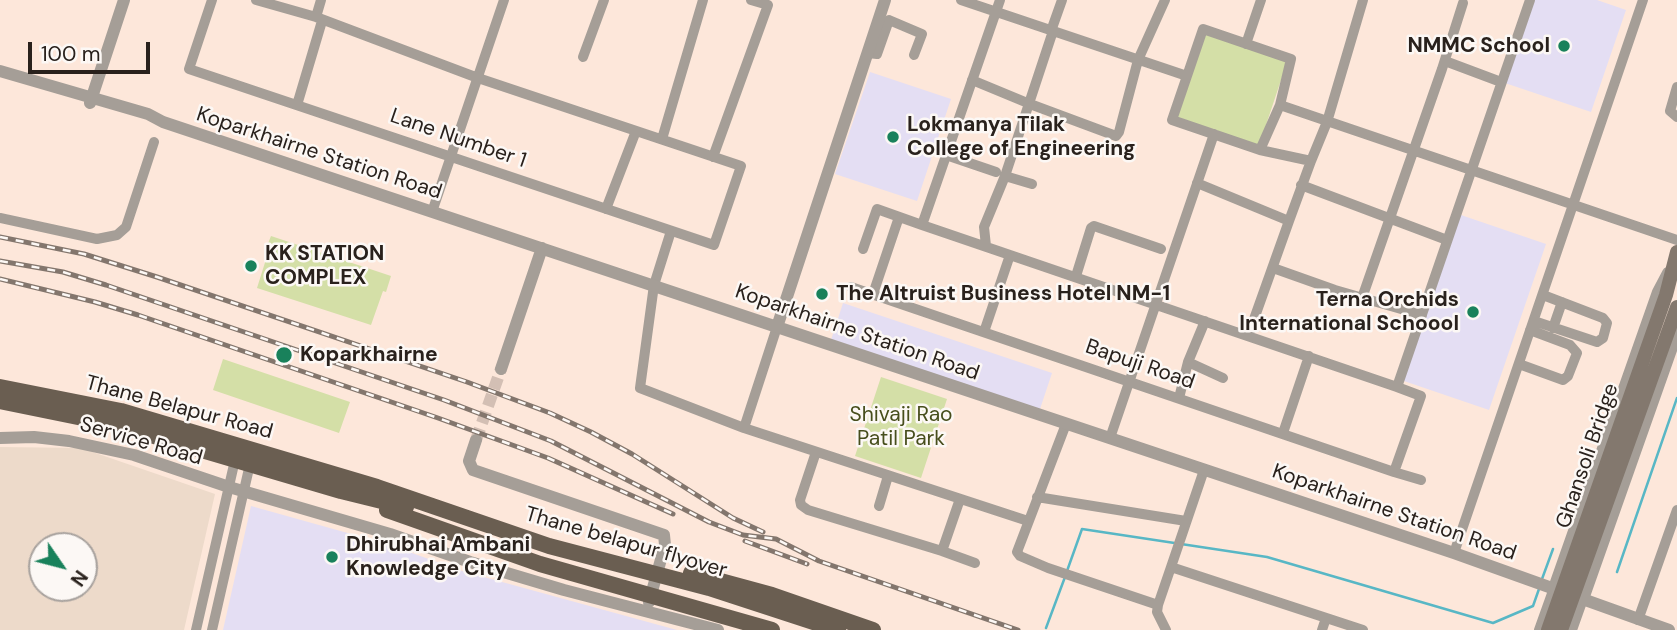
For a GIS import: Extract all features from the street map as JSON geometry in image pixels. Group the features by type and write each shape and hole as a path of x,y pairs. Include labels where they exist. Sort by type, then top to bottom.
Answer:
{"main road":[{"name":"Ghansoli Bridge","path":"1548,630 1666,295 1675,258"},
{"name":"Ghansoli Bridge","path":"1561,630 1677,307"},
{"name":"Thane Belapur Road","path":"0,387 121,411 344,484"},
{"name":"Thane Belapur Road","path":"0,401 117,425 242,462 344,484"},
{"path":"344,484 401,500"},
{"path":"344,484 405,485 550,535 772,595 873,630"},
{"path":"344,484 396,514 656,605 772,630"},
{"name":"Thane belapur flyover","path":"401,500 546,556 706,598 806,630"},
{"name":"Thane belapur flyover","path":"401,500 549,546 709,588 838,630"},
{"path":"656,605 666,566"}],"street":[{"path":"91,101 124,0"},
{"name":"Lane Number 1","path":"212,0 189,69 714,245 741,166 713,157"},
{"path":"256,0 319,19 478,78 713,157 768,5 751,0"},
{"path":"297,105 319,19 321,0"},
{"path":"432,212 504,0"},
{"path":"583,57 604,0"},
{"path":"663,139 703,0"},
{"path":"744,428 868,53 883,18 885,0"},
{"path":"961,0 1187,76"},
{"path":"922,225 1000,0"},
{"path":"986,246 984,227 1001,174 1030,104 1062,0"},
{"path":"972,79 1116,136 1138,60 1165,0"},
{"path":"1246,44 1261,0"},
{"path":"1248,336 1301,185 1327,122 1363,0"},
{"path":"1397,387 1530,0"},
{"path":"1454,553 1643,0"},
{"path":"1362,298 1462,3"},
{"path":"883,18 922,34 915,55"},
{"path":"1261,150 1280,106 1292,59 1203,29 1172,120 1261,150 1311,161"},
{"path":"1444,61 1501,82"},
{"name":"Koparkhairne Station Road","path":"0,71 91,101"},
{"name":"Koparkhairne Station Road","path":"0,79 148,114 163,122 1454,553 1669,630"},
{"path":"1677,87 1670,111 1677,117"},
{"path":"1280,106 1677,240"},
{"path":"606,209 636,131"},
{"path":"1110,438 1214,134"},
{"path":"0,218 97,239 117,235 126,227 154,142"},
{"path":"946,155 1032,184"},
{"path":"1197,183 1289,221"},
{"path":"1301,185 1447,240"},
{"path":"863,249 877,209 1421,396 1394,472"},
{"path":"873,294 899,217"},
{"path":"1076,276 1091,228 1094,226 1161,249"},
{"path":"671,231 654,285 640,388 744,428 1028,522"},
{"path":"500,369 542,248"},
{"path":"984,332 1010,255"},
{"path":"1539,630 1546,585 1658,292 1675,258"},
{"path":"1273,268 1362,298 1422,314"},
{"name":"Bapuji Road","path":"850,286 1421,480"},
{"path":"1532,326 1553,328 1597,342 1603,338 1607,323 1603,318 1543,295"},
{"path":"1553,328 1562,302"},
{"path":"1179,398 1188,362 1205,321"},
{"path":"1519,364 1563,380 1568,376 1577,353 1570,345 1532,326"},
{"path":"1572,630 1677,333"},
{"path":"1283,433 1309,356"},
{"path":"1188,362 1223,378"},
{"path":"1066,424 1017,552 1048,568 1158,605"},
{"name":"Service Road","path":"0,438 34,437 80,443 134,455 244,492 390,534 517,576 656,605 718,630"},
{"path":"476,440 469,461 473,470 664,535 666,566"},
{"path":"816,452 800,500 804,508 975,563"},
{"path":"196,630 229,487 242,462"},
{"path":"212,630 244,492 242,462"},
{"path":"1167,630 1157,612 1158,605 1203,470"},
{"path":"879,506 888,476"},
{"path":"1037,497 1186,521"},
{"path":"942,551 960,499"},
{"path":"1638,620 1674,529 1677,510"},
{"path":"1172,563 1363,630"},
{"path":"1322,630 1326,618"}],"shaded area":[{"name":"NMMC School","path":"1530,0 1597,0 1626,10 1591,112 1502,82"},
{"name":"Lokmanya Tilak College of Engineering","path":"870,72 951,99 917,201 835,174"},
{"name":"Terna Orchids International Schoool","path":"1458,214 1546,244 1489,410 1401,380"},
{"path":"843,303 1052,373 1040,409 831,340"},
{"path":"0,447 81,448 215,494 184,630 0,630"},
{"name":"Dhirubhai Ambani Knowledge City","path":"251,506 387,544 462,571 677,630 223,630"}],"green space":[{"path":"1206,34 1287,62 1259,146 1177,117"},
{"path":"271,236 391,276 371,325 257,288"},
{"path":"223,359 350,402 339,433 213,390"},
{"name":"Shivaji Rao Patil Park","path":"881,377 947,399 921,478 855,456"}],"waterway":[{"path":"1617,572 1677,398"},
{"path":"1067,571 1082,529 1267,557 1493,623 1533,606 1539,589"},
{"path":"1542,579 1553,549"},
{"path":"1046,628 1065,577"}],"tunnel":[{"path":"476,440 501,369"}],"railway":[{"path":"0,237 84,254 157,277 467,382 550,413 632,454 733,518 763,532"},
{"path":"0,261 63,272 106,285 444,400 551,441 709,522 743,535 776,539 819,561 1018,630"},
{"path":"0,279 138,315 438,418 548,458 673,514"},
{"path":"745,541 807,564"}],"place":[{"name":"NMMC School","path":"1564,46"},
{"name":"Lokmanya Tilak College of Engineering","path":"893,137"},
{"name":"KK STATION COMPLEX","path":"251,266"},
{"name":"The Altruist Business Hotel NM-1","path":"822,294"},
{"name":"Terna Orchids International Schoool","path":"1473,312"},
{"name":"Koparkhairne","path":"284,355"},
{"name":"Dhirubhai Ambani Knowledge City","path":"332,557"}]}
